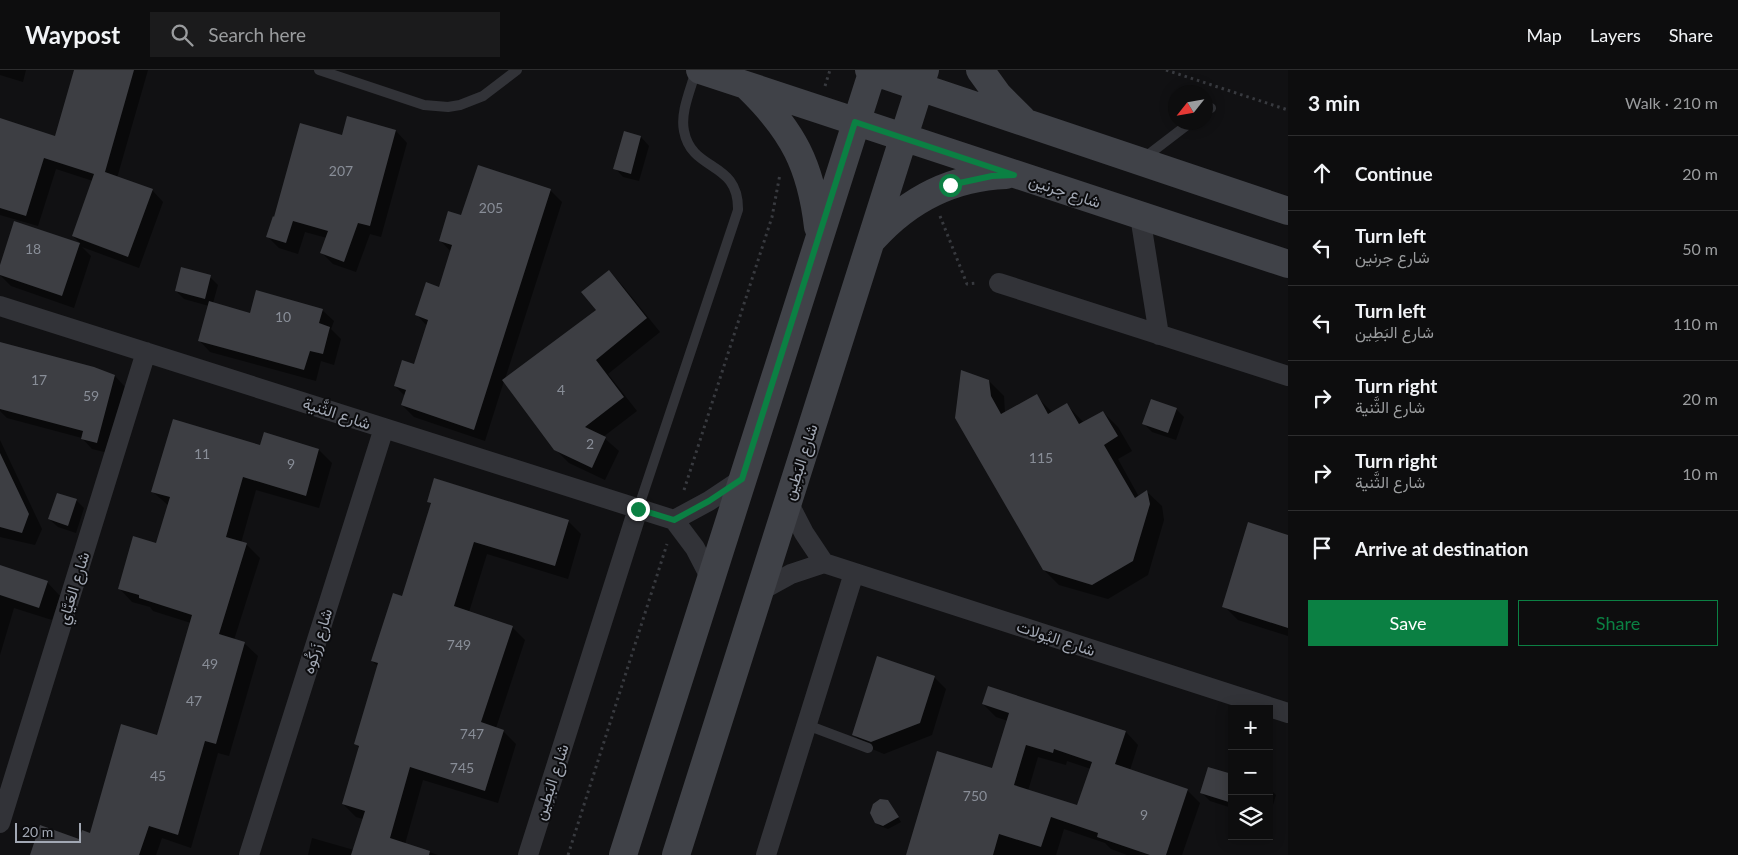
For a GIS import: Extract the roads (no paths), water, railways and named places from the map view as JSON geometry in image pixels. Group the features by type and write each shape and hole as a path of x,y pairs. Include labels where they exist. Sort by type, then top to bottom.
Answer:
{"main road":[{"name":"شارع جرنين","path":"700,70 1288,264"},
{"path":"624,855 871,70 923,79 1026,123 1288,211"},
{"path":"980,70 998,95 1026,123"},
{"name":"شارع البَطِين","path":"676,855 923,79"},
{"path":"746,85 766,104 783,125 797,148 813,190 819,236"},
{"path":"870,242 898,214 930,193 971,179 1014,175"}],"street":[{"path":"1140,216 1159,335"},
{"path":"999,282 1288,376"},
{"name":"شارع الثَّنية","path":"0,306 674,520"},
{"name":"شارع العَيَّاي","path":"0,823 146,352"},
{"name":"شارع زَركُوه","path":"249,855 384,428"},
{"path":"711,578 695,548 674,520 709,501 742,479"},
{"path":"760,590 791,574 824,563 804,534 788,502"},
{"name":"شارع البَطِين","path":"528,855 638,509"},
{"name":"شارع اليُولات","path":"824,563 1288,713"},
{"path":"766,855 854,572"}],"lane":[{"path":"319,70 424,105 448,107 460,106 483,96 517,70"},
{"path":"638,509 738,210 738,200 731,181 725,173 698,157 692,150 684,130 685,110 696,70"},
{"path":"1140,161 1181,130"},
{"path":"806,725 868,748"}]}
